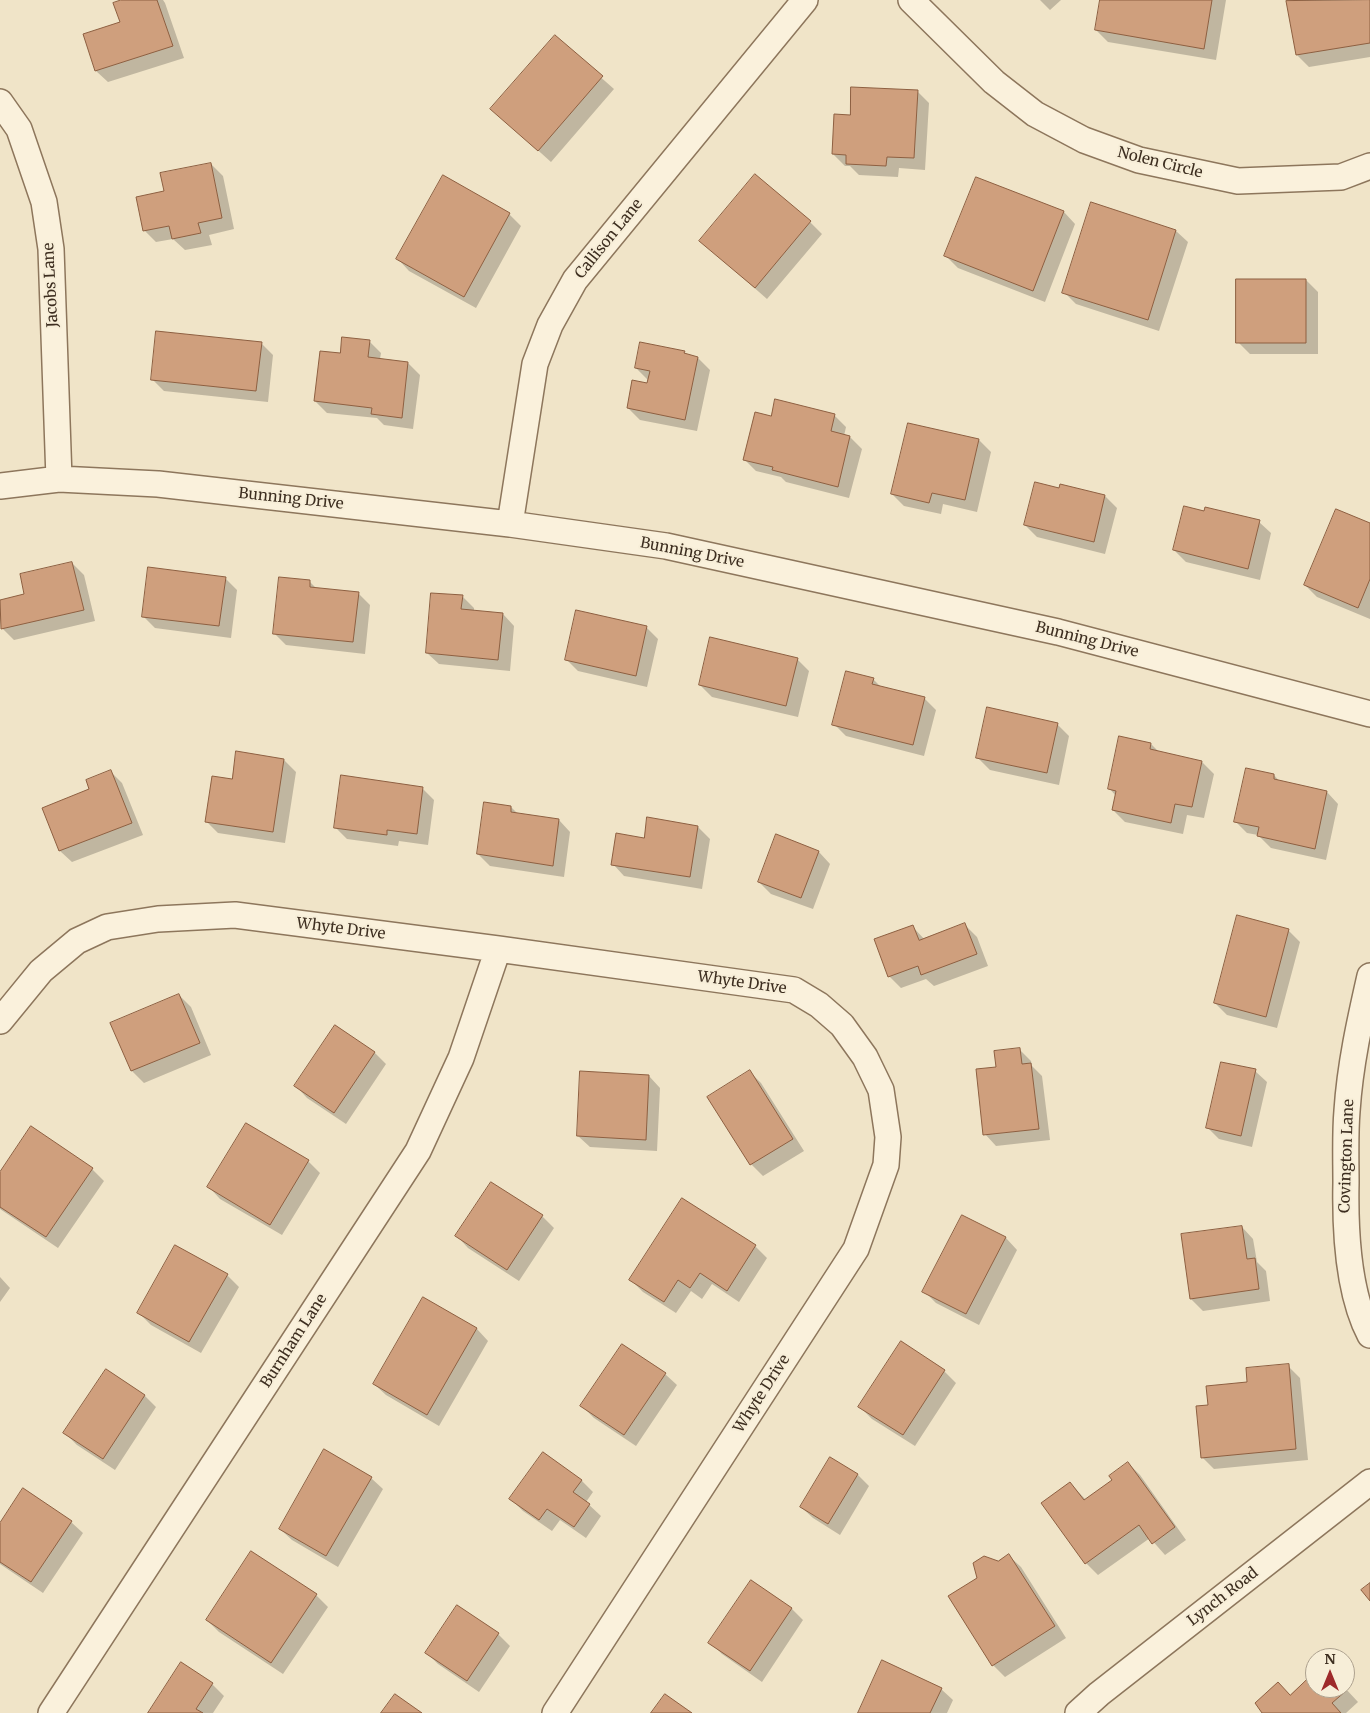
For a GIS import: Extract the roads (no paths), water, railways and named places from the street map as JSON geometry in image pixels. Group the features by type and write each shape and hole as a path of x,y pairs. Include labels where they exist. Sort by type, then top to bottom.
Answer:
{"street":[{"name":"Callison Lane","path":"510,524 535,364 550,325 575,280 805,0"},
{"name":"Nolen Circle","path":"911,0 994,82 1035,114 1084,140 1138,160 1238,181 1341,177 1370,166"},
{"name":"Jacobs Lane","path":"0,102 19,129 44,202 51,248 60,479"},
{"name":"Bunning Drive","path":"0,486 60,479 158,484 510,524 666,546 1038,627 1370,714"},
{"name":"Whyte Drive","path":"0,1021 41,971 77,941 107,926 158,919 235,915 794,990 819,1005 842,1025 865,1057 881,1090 888,1137 886,1165 856,1249 555,1713"},
{"name":"Burnham Lane","path":"51,1713 418,1151 461,1058 498,949"},
{"name":"Covington Lane","path":"1370,976 1357,1030 1347,1110 1345,1226 1353,1282 1370,1335"},
{"name":"Lynch Road","path":"1078,1713 1099,1694 1370,1482"}]}
